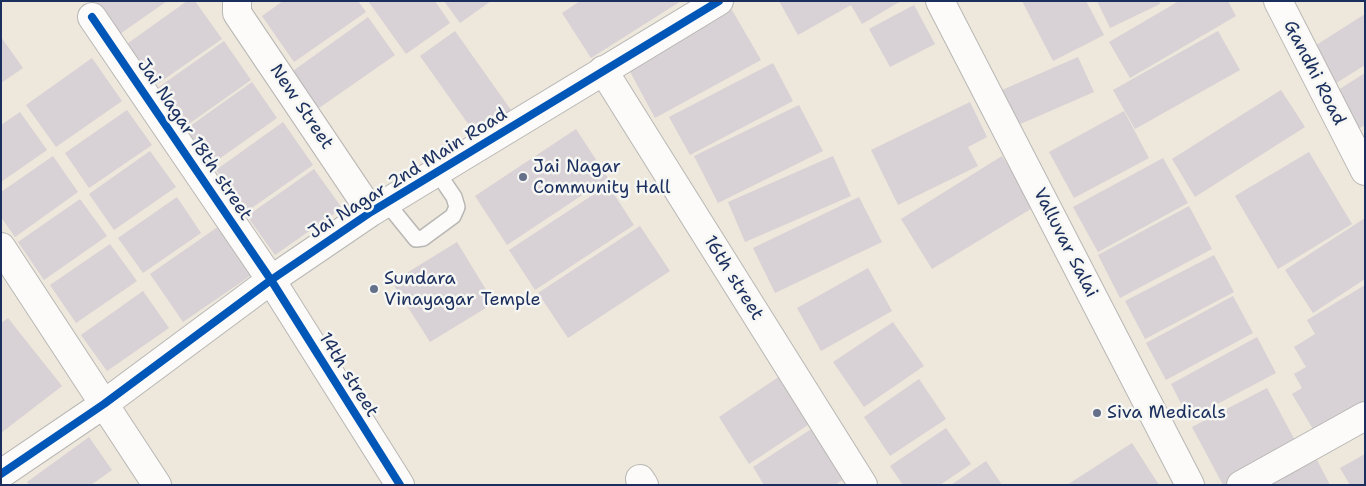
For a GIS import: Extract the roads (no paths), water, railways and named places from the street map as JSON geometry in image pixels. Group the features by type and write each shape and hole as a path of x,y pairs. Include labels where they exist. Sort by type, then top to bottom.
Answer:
{"street":[{"name":"New Street","path":"237,1 237,13 379,207"},
{"name":"Jai Nagar 2nd Main Road","path":"1,474 104,404 271,280 379,207 719,1"},
{"name":"Valluvar Salai","path":"940,1 1190,485"},
{"name":"Gandhi Road","path":"1278,1 1361,157"},
{"name":"Jai Nagar 18th street","path":"92,16 271,280"},
{"name":"16th street","path":"603,70 863,485"},
{"path":"1,247 157,485"},
{"name":"14th street","path":"271,280 400,485"},
{"path":"1241,485 1365,416"}],"lane":[{"path":"379,207 416,240 423,238 453,216 457,207 454,198 436,172"}],"place":[{"name":"Jai Nagar Community Hall","path":"523,177"},
{"name":"Sundara Vinayagar Temple","path":"374,289"},
{"name":"Siva Medicals","path":"1097,413"}]}
